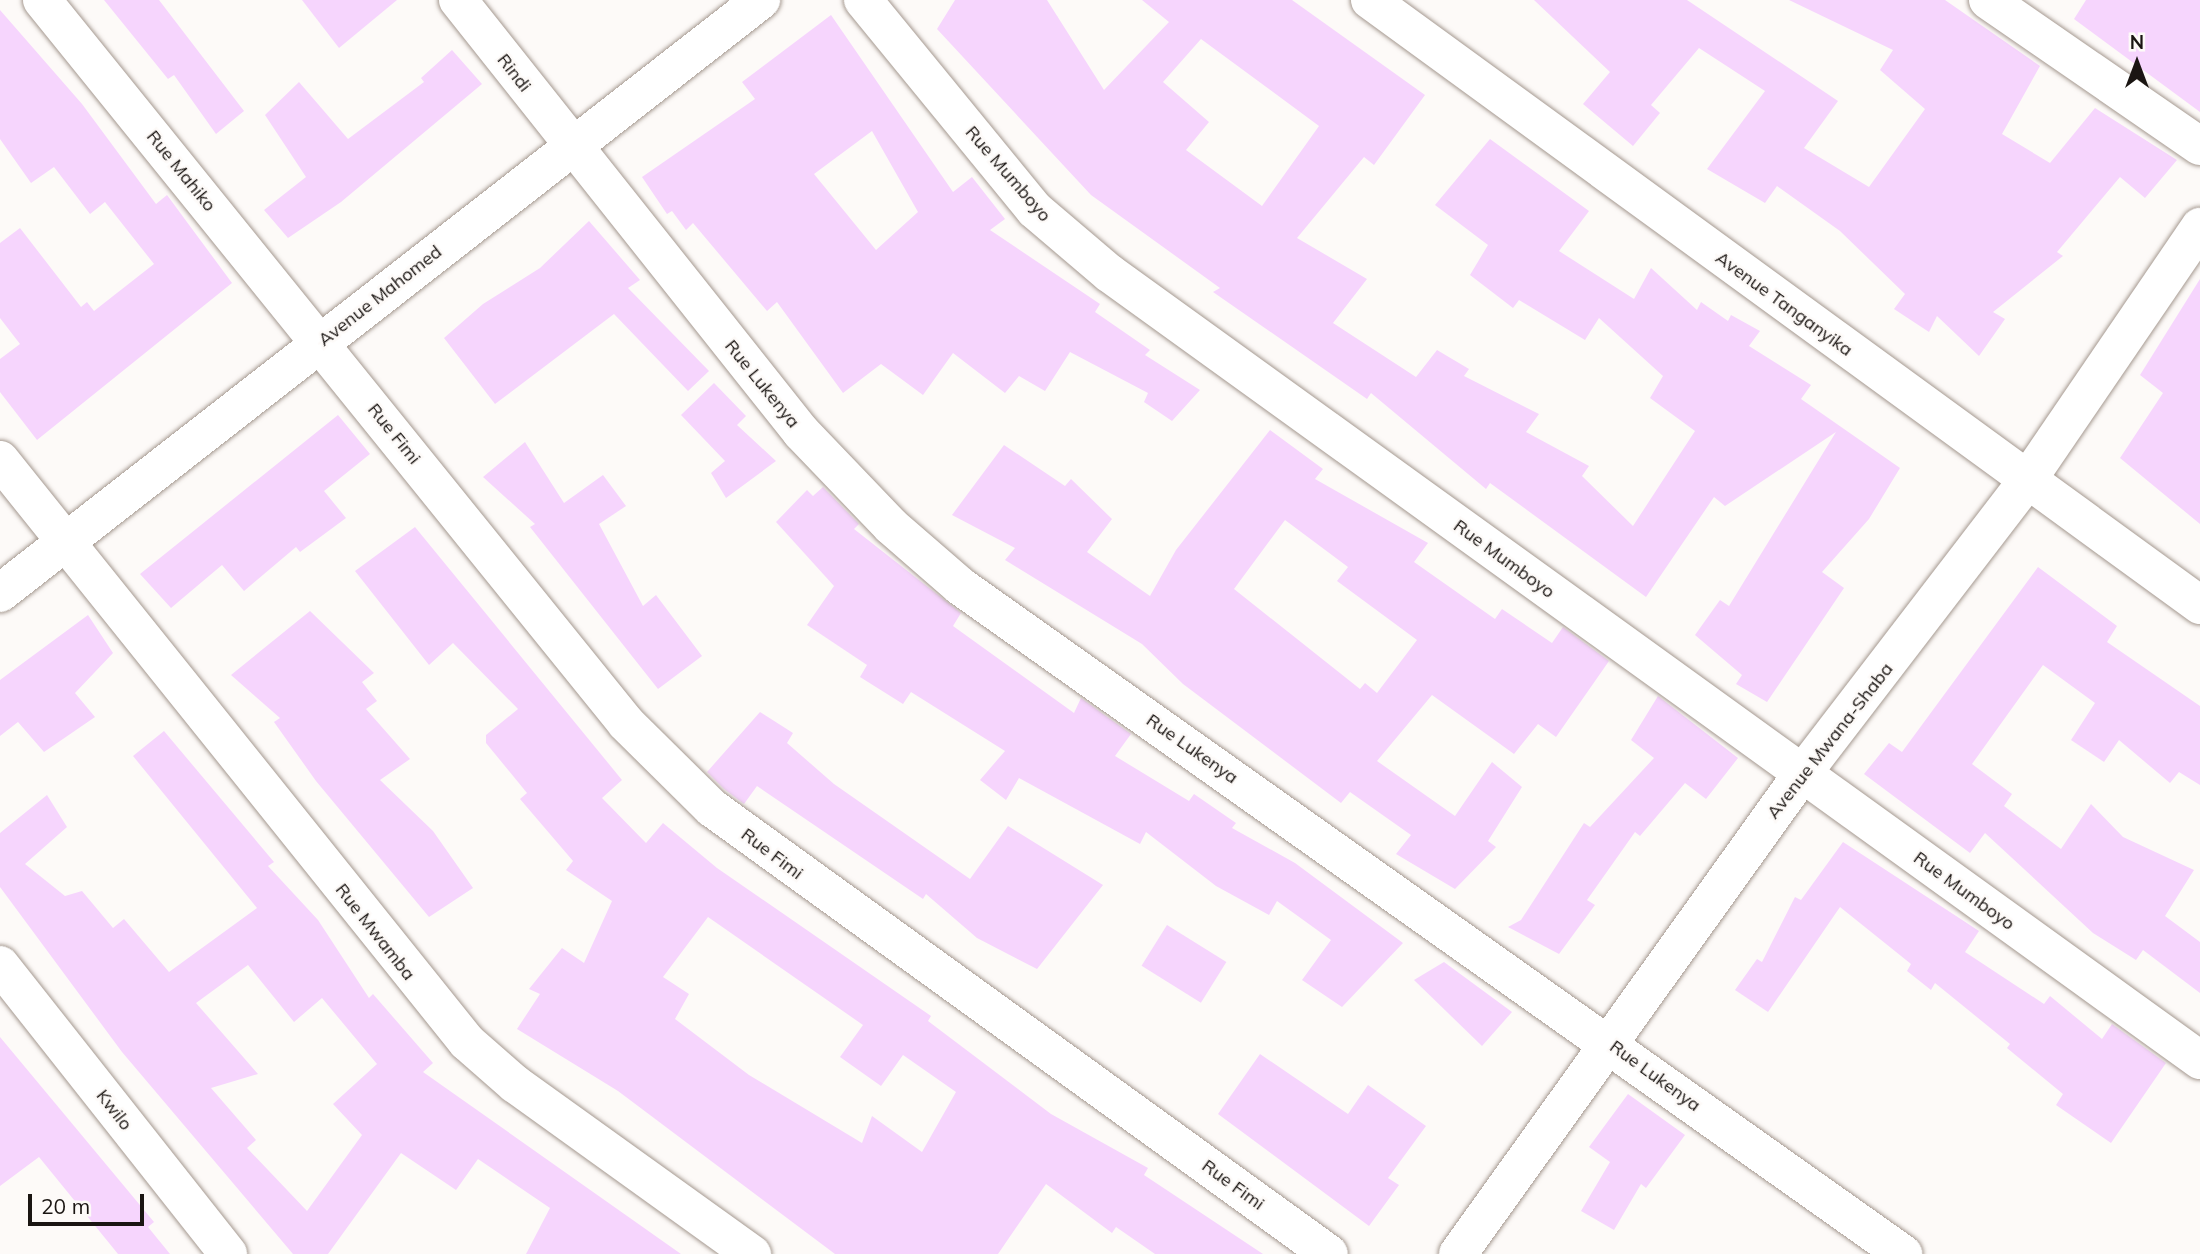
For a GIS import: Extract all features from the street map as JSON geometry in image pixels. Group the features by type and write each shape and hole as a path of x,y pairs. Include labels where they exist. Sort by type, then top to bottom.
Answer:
{"street":[{"name":"Rue Mahiko","path":"42,0 320,342"},
{"name":"Rindi","path":"458,0 571,147"},
{"name":"Avenue Mahomed","path":"0,593 64,540 761,0"},
{"name":"Rue Mumboyo","path":"863,0 1035,210 1109,273 2200,1060"},
{"name":"Avenue Tanganyika","path":"1370,0 2026,482 2200,605"},
{"path":"1988,0 2200,146"},
{"name":"Rue Lukenya","path":"571,147 801,432 940,569 1609,1042 1903,1254"},
{"name":"Avenue Mwana-Shaba","path":"1458,1254 1802,774 2026,482 2200,227"},
{"name":"Rue Fimi","path":"320,342 626,723 712,808 1329,1254"},
{"name":"Rue Mwamba","path":"0,460 467,1042 515,1084 752,1254"},
{"name":"Kwilo","path":"0,965 228,1254"}],"building":[{"path":"104,0 159,0 244,111 216,134 174,75 168,79"},
{"path":"302,0 397,0 339,48"},
{"path":"955,0 1047,0 1104,90 1169,22 1142,0 1292,0 1425,95 1374,165 1364,157 1297,238 1367,279 1333,323 1416,377 1437,350 1469,369 1464,376 1539,414 1526,432 1589,466 1582,476 1633,526 1695,431 1650,398 1663,376 1599,318 1585,340 1519,300 1513,308 1470,275 1488,245 1435,205 1490,139 1589,211 1559,251 1634,299 1651,268 1697,310 1701,302 1728,321 1731,315 1760,331 1749,346 1811,385 1801,399 1900,468 1869,519 1822,572 1844,588 1767,702 1736,684 1742,675 1695,635 1720,600 1729,606 1836,432 1725,506 1714,497 1646,597 1490,483 1486,489 1371,393 1367,399 1213,292 1220,288 1091,195 937,29","holes":["1201,39 1319,126 1262,206 1186,150 1209,122 1163,82"]},
{"path":"1534,0 1687,0 1838,101 1804,148 1869,187 1925,109 1880,70 1893,50 1789,0 1945,0 2040,66 2002,134 2050,163 2095,108 2177,160 2145,198 2120,177 2057,252 2063,256 1993,312 2005,319 1979,356 1937,316 1929,332 1894,309 1905,294 1840,231 1777,186 1765,203 1707,169 1765,91 1699,48 1651,105 1660,113 1633,146 1583,104 1610,72"},
{"path":"2086,0 2200,0 2200,112 2074,19"},
{"path":"0,10 82,104 156,204 167,195 232,283 37,440 0,392 0,359 20,344 0,318 0,243 20,228 81,307 87,302 94,311 154,264 105,202 90,214 54,167 31,183 0,139"},
{"path":"831,15 953,192 972,177 1005,219 990,230 1100,304 1095,312 1150,350 1145,355 1200,390 1172,421 1144,402 1148,393 1070,352 1045,391 1019,376 1005,393 953,353 923,395 881,364 843,393 777,302 767,311 693,223 686,230 672,211 667,214 642,177 755,99 742,82","holes":["872,131 918,212 876,250 814,174"]},
{"path":"452,50 482,84 341,202 288,238 264,210 306,177 265,115 299,82 348,139 424,82 421,78"},
{"path":"589,221 640,280 628,288 709,371 688,391 614,314 495,404 444,338 483,304 540,268"},
{"path":"2200,279 2200,524 2120,458 2163,393 2140,375"},
{"path":"714,383 746,416 737,425 776,461 726,498 711,473 725,461 681,415"},
{"path":"338,415 370,454 324,491 346,518 300,552 296,547 244,591 222,565 171,608 140,574"},
{"path":"1270,430 1323,469 1315,479 1428,543 1414,562 1495,619 1502,609 1552,643 1563,627 1609,661 1556,737 1538,724 1514,754 1432,695 1377,761 1455,816 1492,762 1522,787 1488,841 1496,847 1455,889 1396,854 1411,835 1350,792 1341,803 1183,684 1142,644 1005,560 1015,548 952,515 1004,445 1065,486 1071,479 1112,519 1087,552 1150,596 1176,550","holes":["1285,520 1348,567 1337,581 1417,640 1377,693 1365,683 1360,689 1234,589"]},
{"path":"525,442 564,503 603,475 626,506 599,524 643,606 656,595 702,656 658,689 530,527 535,524 483,477"},
{"path":"823,487 859,524 854,529 961,613 953,626 1074,713 1081,698 1131,734 1115,756 1189,801 1194,794 1236,823 1232,828 1295,863 1403,943 1342,1007 1302,980 1331,940 1277,901 1269,915 1216,886 1146,832 1140,844 1019,778 1006,800 980,780 1005,751 911,692 903,704 860,677 867,665 807,625 834,586 776,522 807,490 813,496"},
{"path":"415,527 622,780 602,798 646,843 663,823 717,868 931,1016 928,1021 1051,1114 1148,1168 1144,1175 1263,1254 1155,1254 1116,1227 1112,1233 1046,1184 998,1254 835,1254 618,1091 517,1029 540,994 529,989 562,948 584,963 612,901 566,870 573,861 520,799 527,793 486,743 486,735 518,709 453,643 429,665 355,571","holes":["708,917 863,1025 840,1057 881,1086 903,1055 956,1092 922,1152 872,1116 862,1143 749,1075 675,1019 689,994 663,977"]},
{"path":"2038,567 2117,626 2107,642 2200,706 2200,785 2179,772 2170,783 2119,740 2104,762 2071,740 2095,703 2043,665 1972,764 2012,794 2004,806 2061,849 2091,804 2123,837 2194,870 2165,916 2200,942 2200,993 2143,950 2136,960 2093,933 1985,833 1970,853 1864,774 1889,743 1902,752"},
{"path":"310,611 374,673 362,682 377,701 366,709 410,759 380,780 433,831 473,888 429,917 316,781 274,722 280,718 231,675"},
{"path":"88,615 113,653 75,693 95,717 44,752 18,722 0,736 0,680"},
{"path":"1658,696 1738,758 1706,799 1685,783 1640,836 1635,832 1587,900 1595,905 1559,954 1508,927 1521,920 1584,823 1590,827 1654,758 1631,740"},
{"path":"760,712 793,733 787,743 834,784 970,879 1008,826 1103,885 1037,969 977,938 926,894 923,899 757,786 744,804 724,789 707,772"},
{"path":"164,731 274,862 268,866 318,920 369,998 373,994 433,1063 423,1072 681,1254 526,1254 550,1208 478,1159 456,1190 401,1153 328,1254 293,1254 122,1052 0,887 0,833 47,795 67,827 25,864 65,896 82,891 113,928 124,919 169,972 257,908 133,756","holes":["248,965 294,1022 322,998 377,1064 333,1104 362,1135 307,1211 247,1148 256,1140 211,1088 258,1074 196,1003"]},
{"path":"1843,842 1979,931 1965,952 2044,1004 2050,996 2102,1039 2112,1024 2166,1063 2111,1143 2056,1105 2063,1094 2007,1048 2010,1044 1935,983 1931,990 1907,971 1911,964 1840,907 1768,1012 1735,990 1757,959 1762,962 1795,897 1801,900"},
{"path":"1167,925 1226,962 1201,1003 1142,966"},
{"path":"1444,962 1512,1012 1482,1046 1414,980"},
{"path":"0,1037 154,1222 148,1227 170,1254 118,1254 39,1157 0,1186"},
{"path":"1260,1054 1348,1114 1368,1085 1426,1126 1388,1178 1399,1185 1369,1226 1218,1114"},
{"path":"1628,1094 1685,1135 1646,1188 1641,1184 1614,1230 1581,1211 1610,1162 1589,1147"}]}
